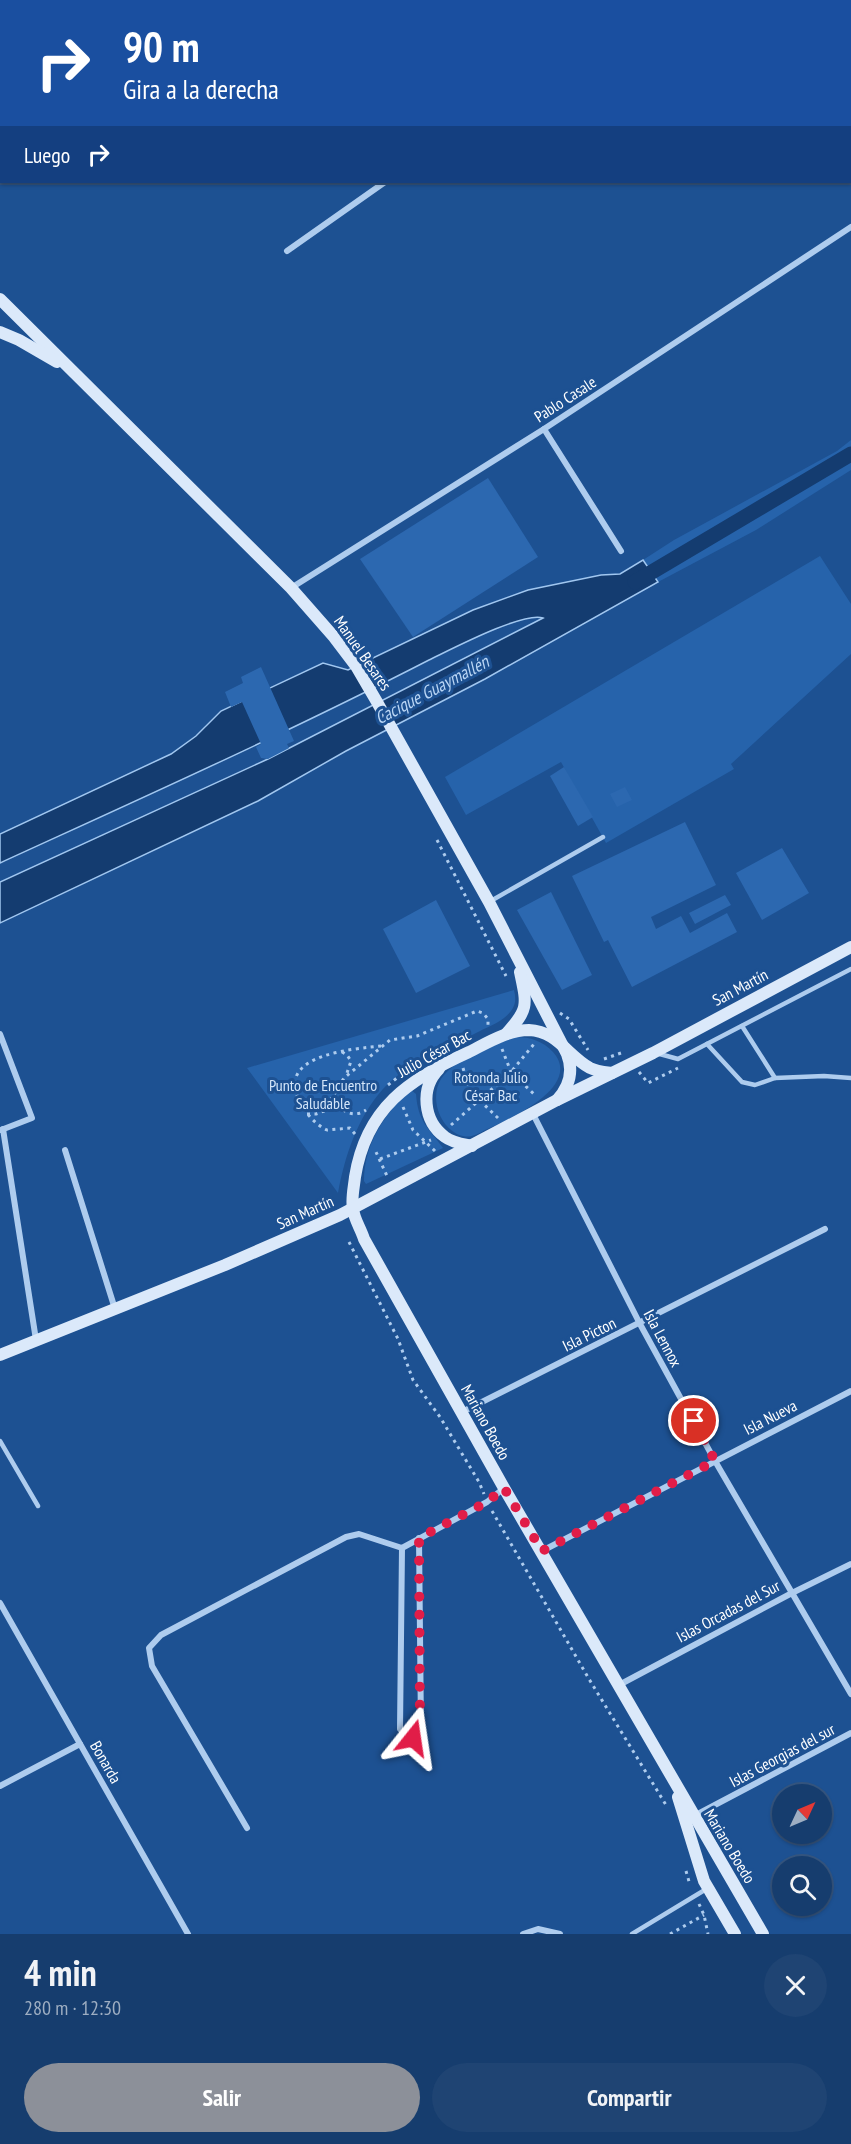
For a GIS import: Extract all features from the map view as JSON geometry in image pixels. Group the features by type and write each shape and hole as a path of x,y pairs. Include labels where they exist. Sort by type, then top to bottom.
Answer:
{"main road":[{"name":"Manuel Besares","path":"0,299 291,588 319,618 356,666 489,902 563,1045"},
{"name":"Manuel Besares","path":"0,332 19,340 73,372"},
{"name":"San Martín","path":"0,1355 273,1245 353,1209 851,947"},
{"name":"Julio César Bac","path":"502,1036 520,1019 525,1007 525,994 515,954"},
{"name":"Julio César Bac","path":"353,1209 357,1137 374,1122 399,1093 416,1080 453,1059 502,1036 522,1030 532,1030 547,1035 563,1045"},
{"path":"563,1045 590,1068 612,1073"},
{"path":"552,1103 565,1090 570,1076 569,1058 563,1045"},
{"path":"453,1059 434,1074 426,1092 428,1112 441,1133 453,1141 472,1146"},
{"name":"Mariano Boedo","path":"353,1209 364,1239 504,1488 763,1934"},
{"name":"Mariano Boedo","path":"670,1773 698,1866 735,1934"}],"street":[{"path":"287,251 384,183"},
{"name":"Pablo Casale","path":"291,588 544,429 851,227"},
{"path":"544,429 621,551"},
{"path":"0,1034 32,1118 2,1130 36,1340"},
{"name":"Isla Lennox","path":"533,1114 640,1324 715,1461 851,1694"},
{"path":"65,1149 115,1310"},
{"name":"Isla Picton","path":"462,1412 825,1229"},
{"name":"Isla Nueva","path":"542,1551 851,1391"},
{"path":"246,1828 152,1665 149,1648 161,1635 346,1537 359,1534 402,1548 487,1502 504,1488"},
{"path":"402,1548 400,1729 405,1736 413,1738 420,1730 419,1538"},
{"name":"Islas Orcadas del Sur","path":"619,1685 851,1564"},
{"name":"Bonarda","path":"0,1603 188,1934"},
{"name":"Islas Georgias del sur","path":"694,1817 851,1733"},
{"path":"0,1786 80,1744"},
{"path":"523,1934 538,1929 560,1934"}],"lane":[{"path":"489,902 603,837"},
{"path":"653,1053 678,1059 851,969"},
{"path":"742,1026 775,1078"},
{"path":"707,1044 742,1082 755,1085 775,1078 824,1076 851,1078"},
{"path":"0,1441 38,1506"},
{"path":"632,1934 708,1888"}],"path":[{"path":"435,835 508,980"},
{"path":"344,1078 395,1038 417,1036 476,1011 482,1012 487,1017 489,1026 502,1036 511,1072 552,1103"},
{"path":"479,1032 489,1026"},
{"path":"380,1160 425,1143 441,1133 511,1072 537,1040"},
{"path":"382,1046 340,1051 309,1062 298,1072 295,1089 307,1114 317,1124 327,1130 350,1128 357,1137 372,1144 392,1188"},
{"path":"307,1114 324,1111 344,1078 351,1063 347,1055 340,1051"},
{"path":"453,1059 470,1091 502,1122 505,1129"},
{"path":"383,1089 403,1071 417,1063"},
{"path":"333,1096 338,1105 348,1113 359,1114 369,1108 363,1118"},
{"path":"402,1099 410,1125 436,1152"},
{"path":"357,1128 357,1137"},
{"path":"340,1215 359,1264 398,1339 413,1380 440,1417 479,1482 487,1502 672,1814"},
{"path":"685,1869 704,1915 708,1934"},
{"path":"670,1934 704,1915"}],"green space":[{"path":"851,440 851,470 756,530 658,582 643,560 674,540 837,451"},
{"path":"820,556 851,604 851,654 731,764 734,769 606,843 561,762 466,815 445,777"},
{"name":"Punto de Encuentro Saludable","path":"514,990 514,1006 504,1018 415,1064 383,1089 366,1112 353,1138 338,1193 247,1068"},
{"name":"Rotonda Julio César Bac","path":"516,1037 536,1040 549,1048 560,1065 559,1078 539,1100 509,1119 472,1136 455,1133 448,1127 439,1112 436,1095 441,1079 464,1059"},
{"name":"Rotonda Julio César Bac","path":"411,1090 416,1094 421,1118 443,1148 366,1184 364,1181 365,1168 377,1131 392,1109"}],"water":[{"path":"643,560 658,582 485,679 346,751 258,801 0,923 0,882 268,759 543,618 520,620 469,640 323,713 0,863 0,834 171,754 196,736 221,711 323,663 348,670 473,610 528,590 601,575 620,574"}],"building":[{"path":"488,478 538,557 413,637 360,559"},
{"path":"261,667 294,741 287,744 289,748 268,759 261,758 256,747 261,744 242,702 231,707 225,692 243,683 241,677"},
{"path":"564,767 593,817 578,826 550,776"},
{"path":"625,787 632,800 617,807 610,794"},
{"path":"685,822 716,885 651,917 656,929 681,916 690,933 727,913 737,932 632,987 608,940 604,942 572,876"},
{"path":"782,848 809,893 762,920 736,873"},
{"path":"551,892 592,975 562,990 517,910"},
{"path":"725,895 731,905 695,924 689,913"},
{"path":"436,900 470,966 416,993 383,929"}],"waterway":[{"name":"Cacique Guaymallén","path":"635,582 851,454"}],"route":[{"path":"413,1738 420,1730 419,1538 473,1507 487,1502 504,1488 542,1551 715,1461 694,1421"}]}
